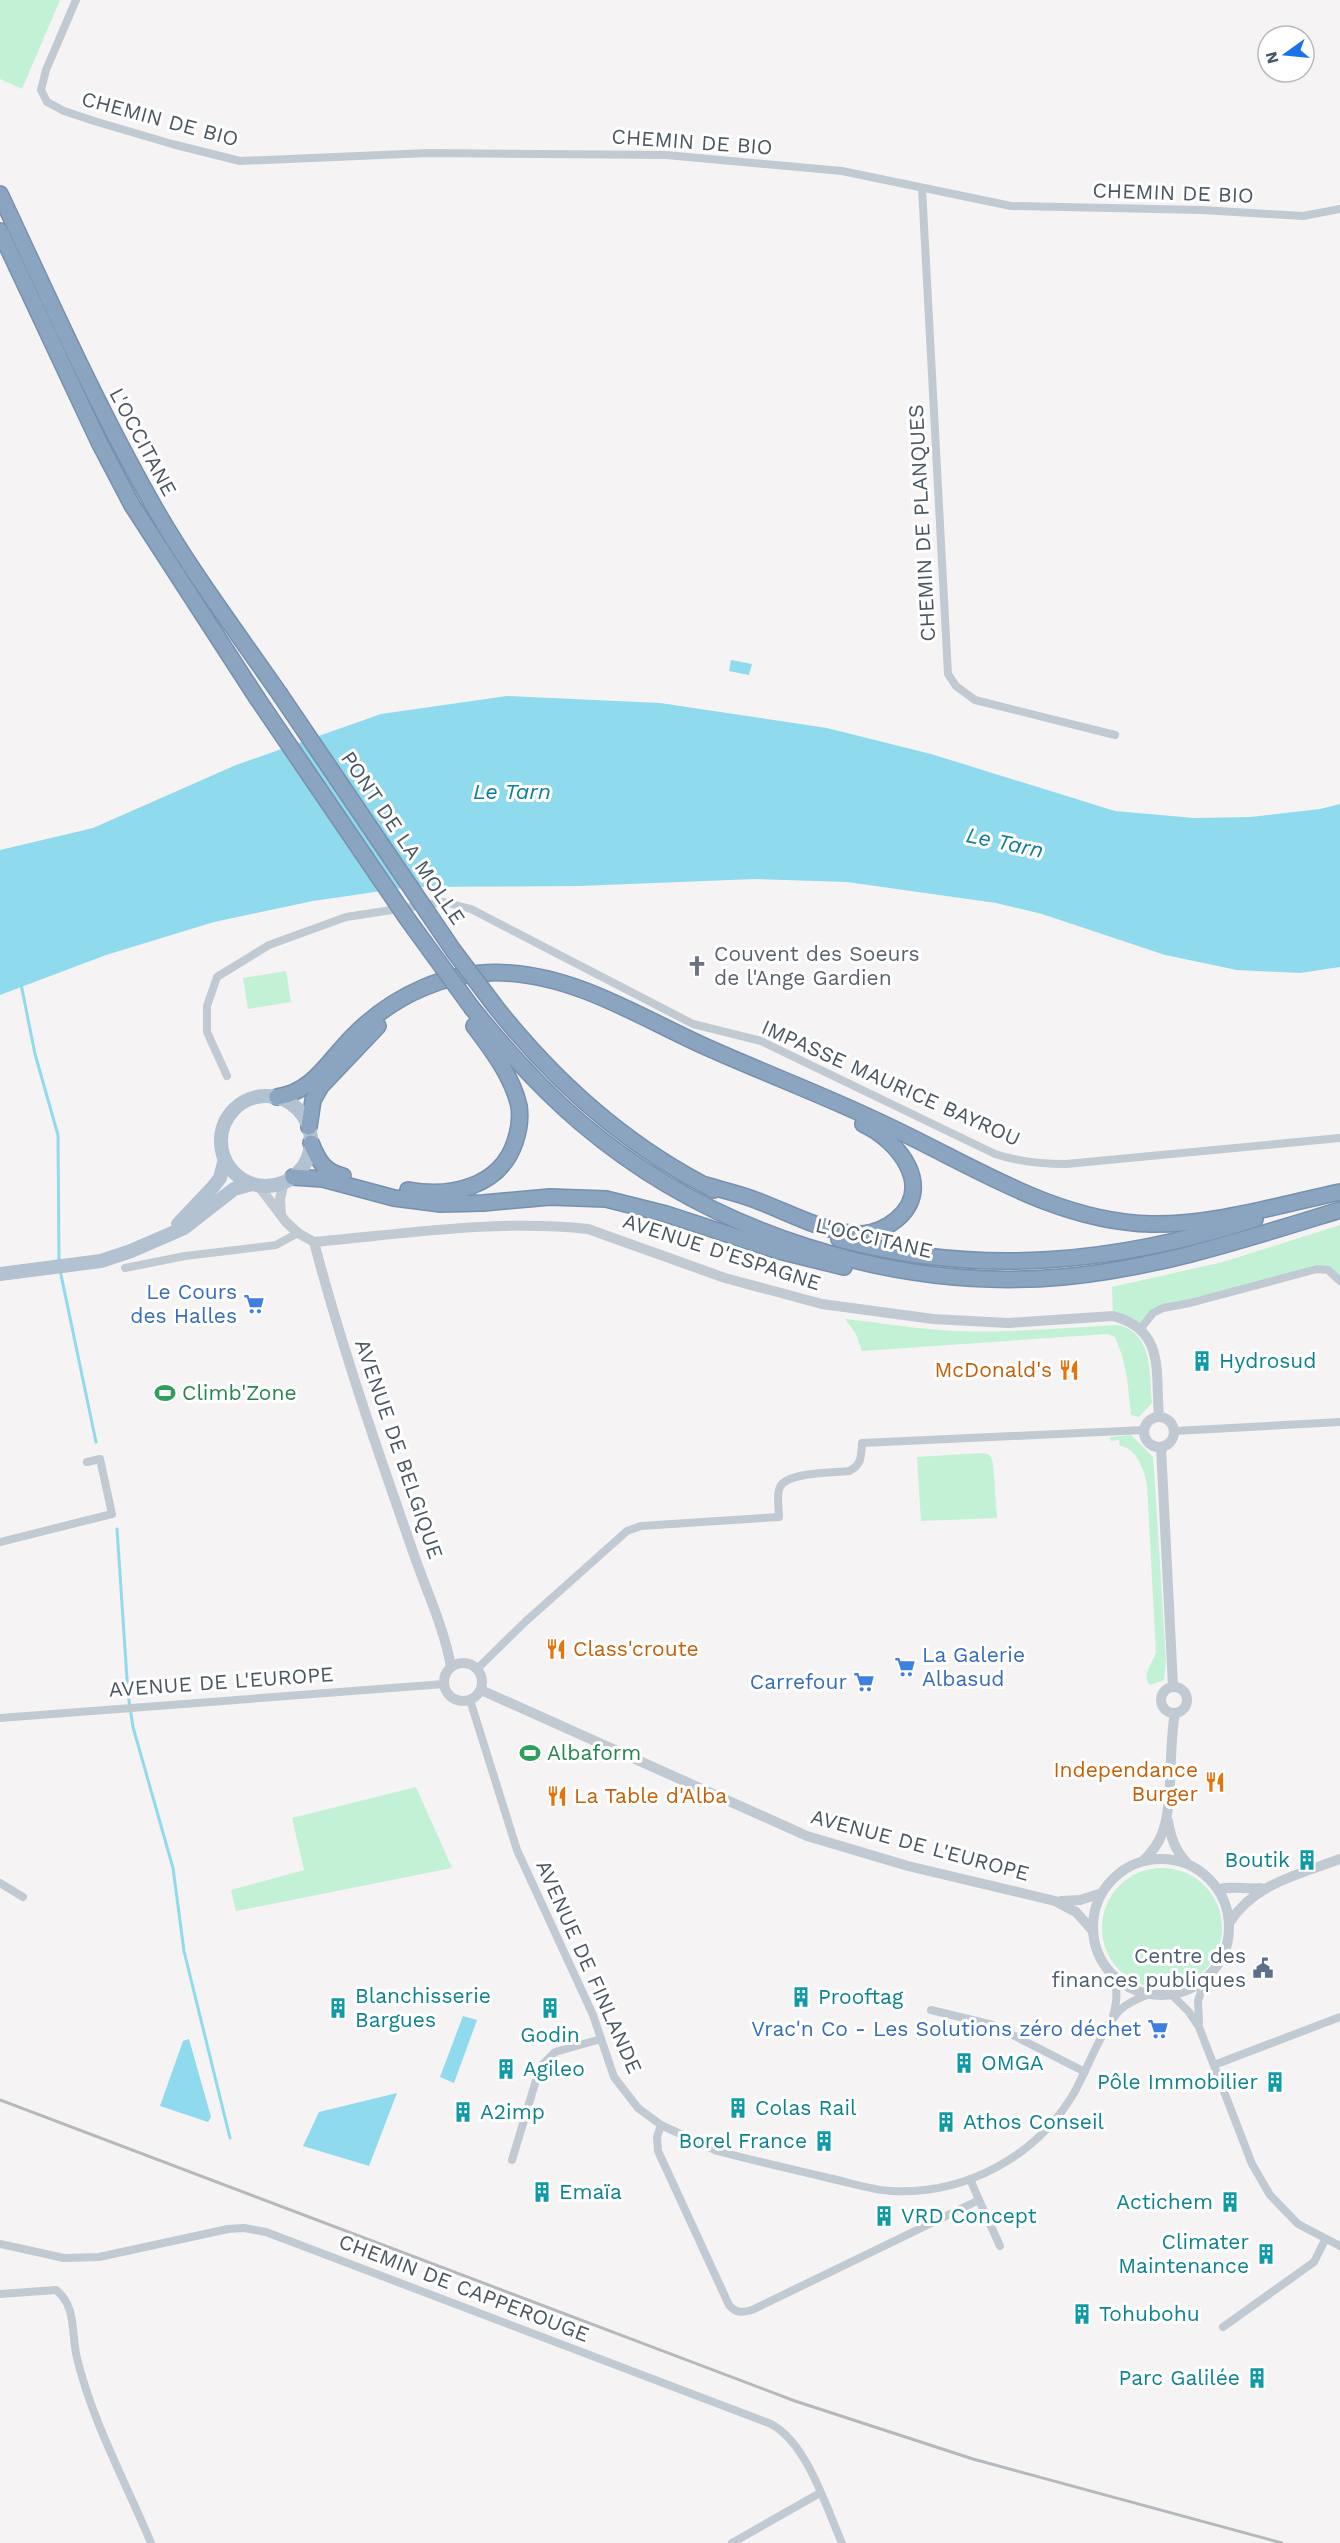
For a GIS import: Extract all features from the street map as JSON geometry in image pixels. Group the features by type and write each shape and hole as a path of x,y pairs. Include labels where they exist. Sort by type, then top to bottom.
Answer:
{"highway":[{"name":"L'OCCITANE","path":"0,194 89,385 149,499 188,562 279,693"},
{"name":"L'OCCITANE","path":"0,231 99,442 132,505 173,572 257,698"},
{"name":"PONT DE LA MOLLE","path":"279,693 453,950 495,1005"},
{"name":"PONT DE LA MOLLE","path":"257,698 467,1009"},
{"path":"277,1097 302,1091 368,1022 382,1010 412,992 458,976 509,973 561,983 604,1000 703,1046 866,1115 1047,1202 1095,1217 1148,1224 1192,1222 1340,1192"},
{"path":"309,1127 313,1100 321,1086 371,1033 397,1011 431,993 461,983 509,981 557,991 593,1004 695,1052 871,1128 885,1137 902,1154 912,1176 913,1190 908,1206 899,1218 882,1229 863,1234 839,1230 756,1200 705,1185"},
{"name":"L'OCCITANE","path":"495,1005 540,1058 603,1118 642,1147 705,1185 787,1222 861,1245 915,1254 994,1262 1077,1259 1120,1253 1221,1230 1340,1192"},
{"name":"L'OCCITANE","path":"467,1009 560,1104 607,1143 660,1180 716,1210 772,1234 821,1250 880,1265 938,1274 1015,1278 1061,1277 1135,1267 1218,1248 1337,1211"},
{"path":"311,1143 322,1165 337,1175 415,1191 456,1191 472,1187 496,1172 511,1155 520,1128 519,1107 511,1082 467,1009"},
{"path":"289,1180 324,1179 394,1198 441,1204 550,1197 606,1199 666,1214 779,1251 869,1272 938,1274"}],"main road":[{"path":"0,1274 101,1261 131,1251 197,1219 234,1189 255,1185 267,1186 289,1180 306,1162 311,1143 309,1127 300,1111 286,1100 277,1097 258,1096 248,1099 231,1112 221,1135 221,1147 225,1160 236,1175 255,1185"},
{"path":"163,1236 181,1222 220,1179 225,1160"}],"street":[{"name":"CHEMIN DE BIO","path":"76,0 46,70 41,90 47,102 64,111 94,121 240,161 428,153 666,155 842,171 1011,207 1202,210 1303,216 1340,208"},
{"name":"CHEMIN DE PLANQUES","path":"922,188 948,674 956,686 975,700 1115,735"},
{"name":"IMPASSE MAURICE BAYROU","path":"227,1076 207,1032 207,1006 217,977 269,945 346,917 444,902 471,909 693,1024 761,1041 995,1154 1014,1160 1033,1164 1066,1164 1340,1138"},
{"path":"281,1214 280,1199 289,1180"},
{"path":"255,1185 298,1233 314,1242"},
{"name":"AVENUE D'ESPAGNE","path":"314,1242 517,1225 570,1227 588,1229 725,1278 822,1305 933,1319 1008,1323 1113,1316 1130,1321 1141,1328"},
{"path":"125,1268 176,1257 276,1245 298,1233"},
{"name":"AVENUE DE BELGIQUE","path":"314,1242 331,1305 411,1548 447,1647 451,1667"},
{"path":"1159,1416 1151,1342 1141,1328 1153,1313 1163,1308 1317,1269 1328,1270 1340,1281"},
{"path":"1159,1416 1168,1419 1175,1431 1170,1444 1161,1447 1148,1443 1144,1430 1149,1420 1159,1416"},
{"path":"1175,1431 1340,1422"},
{"path":"477,1669 525,1622 627,1531 641,1526 779,1516 778,1489 784,1481 793,1477 849,1471 857,1467 861,1461 862,1443 1144,1430"},
{"path":"1161,1447 1173,1686"},
{"path":"0,1542 112,1514 100,1459 87,1462"},
{"path":"467,1663 477,1669 482,1679 481,1690 470,1700 453,1698 444,1684 451,1667 467,1663"},
{"name":"AVENUE DE L'EUROPE","path":"0,1718 444,1684"},
{"path":"1173,1686 1183,1690 1187,1697 1184,1708 1175,1713 1167,1711 1161,1701 1164,1691 1173,1686"},
{"name":"AVENUE DE L'EUROPE","path":"481,1690 807,1836 908,1866 1055,1901 1076,1912 1093,1931"},
{"name":"AVENUE DE FINLANDE","path":"470,1700 518,1850 593,2015 614,2077 638,2108 661,2125 717,2151 889,2191 945,2187 970,2179 1011,2159 1034,2142 1057,2118 1113,2019"},
{"path":"1143,1861 1159,1843 1167,1814 1171,1733 1175,1713"},
{"path":"1110,1971 1134,1989 1149,1994 1171,1994 1183,1991 1205,1979 1219,1963 1227,1944 1229,1923 1224,1900 1210,1879 1178,1853 1173,1844 1167,1814"},
{"path":"1113,2019 1118,1996 1117,1985 1096,1945 1093,1931 1096,1905 1102,1893 1119,1873 1143,1861 1166,1859 1189,1864"},
{"path":"1218,1890 1224,1887 1245,1890 1264,1888 1340,1859"},
{"path":"0,1883 23,1897"},
{"path":"1229,1923 1243,1904 1264,1888"},
{"name":"AVENUE DE L'EUROPE","path":"1055,1901 1080,1900 1102,1893"},
{"path":"1199,2026 1198,2001 1205,1979"},
{"path":"1113,2019 1127,2004 1149,1994"},
{"path":"1171,1994 1199,2026 1252,2164 1270,2195 1298,2224 1340,2246"},
{"path":"931,2010 993,2025 1085,2072"},
{"path":"1214,2065 1340,2017"},
{"path":"512,2160 540,2067 555,2052 601,2039"},
{"path":"661,2125 657,2137 658,2151 729,2305 741,2313 752,2310 979,2200"},
{"path":"970,2179 1000,2246"},
{"name":"CHEMIN DE CAPPEROUGE","path":"0,2244 64,2258 99,2257 228,2229 244,2228 266,2232 771,2424 792,2440 820,2493 842,2543"},
{"path":"1223,2327 1314,2262 1325,2240"},
{"path":"0,2294 56,2290 65,2297 71,2311 75,2349 83,2385 151,2543"},
{"path":"732,2543 820,2493"}],"green space":[{"path":"0,0 60,0 22,89 0,79"},
{"path":"286,971 291,1002 248,1009 243,978"},
{"path":"1340,1225 1340,1279 1328,1270 1163,1308 1141,1328 1113,1316 1112,1287 1223,1262"},
{"path":"845,1319 954,1331 1016,1331 1119,1325 1130,1330 1144,1346 1148,1357 1152,1403 1139,1417 1131,1415 1122,1355 1115,1337 1107,1334 862,1351 856,1334"},
{"path":"1131,1435 1153,1457 1154,1469 1166,1661 1164,1680 1150,1685 1147,1674 1156,1653 1147,1484 1142,1466 1135,1455 1120,1446 1119,1440 1111,1441 1110,1437"},
{"path":"982,1453 990,1455 993,1463 997,1518 921,1521 917,1457"},
{"path":"416,1787 452,1868 236,1911 231,1890 304,1870 292,1818"},
{"path":"1162,1868 1185,1872 1205,1885 1218,1905 1222,1928 1218,1951 1205,1971 1185,1984 1162,1988 1139,1984 1119,1971 1106,1951 1102,1928 1106,1905 1119,1885 1139,1872"}],"water":[{"path":"731,660 752,664 749,675 729,671"},
{"name":"Le Tarn","path":"507,696 660,703 827,728 931,754 1115,811 1194,818 1251,817 1320,809 1340,804 1340,967 1300,973 1237,970 1165,955 1042,914 996,903 847,882 755,879 579,886 410,887 313,901 214,922 106,955 0,995 0,850 93,828 236,765 381,714"},
{"path":"463,2016 477,2020 454,2083 440,2077"},
{"path":"189,2039 211,2117 208,2122 160,2106 183,2041"},
{"path":"397,2093 369,2166 303,2146 319,2112"}],"waterway":[{"path":"21,984 35,1054 58,1135 59,1261"},
{"path":"60,1270 96,1442"},
{"path":"117,1529 128,1694 133,1727 173,1868 184,1951 230,2138"}],"railway":[{"path":"0,2100 795,2401 973,2459 1282,2543"}],"place":[{"name":"Couvent des Soeurs de l'Ange Gardien","path":"697,966"},
{"name":"Le Cours des Halles","path":"254,1304"},
{"name":"Hydrosud","path":"1202,1361"},
{"name":"McDonald's","path":"1069,1370"},
{"name":"Climb'Zone","path":"165,1393"},
{"name":"Class'croute","path":"556,1649"},
{"name":"La Galerie Albasud","path":"905,1667"},
{"name":"Carrefour","path":"864,1682"},
{"name":"Albaform","path":"530,1753"},
{"name":"Independance Burger","path":"1215,1782"},
{"name":"La Table d'Alba","path":"557,1796"},
{"name":"Boutik","path":"1307,1860"},
{"name":"Centre des finances publiques","path":"1263,1968"},
{"name":"Prooftag","path":"801,1997"},
{"name":"Blanchisserie Bargues","path":"338,2008"},
{"name":"Godin","path":"550,2008"},
{"name":"Vrac'n Co - Les Solutions zéro déchet","path":"1158,2029"},
{"name":"OMGA","path":"964,2063"},
{"name":"Agileo","path":"506,2069"},
{"name":"Pôle Immobilier","path":"1275,2082"},
{"name":"Colas Rail","path":"738,2108"},
{"name":"A2imp","path":"463,2112"},
{"name":"Athos Conseil","path":"946,2122"},
{"name":"Borel France","path":"824,2141"},
{"name":"Emaïa","path":"542,2192"},
{"name":"Actichem","path":"1230,2202"},
{"name":"VRD Concept","path":"884,2216"},
{"name":"Climater Maintenance","path":"1266,2254"},
{"name":"Tohubohu","path":"1082,2314"},
{"name":"Parc Galilée","path":"1257,2378"}]}
